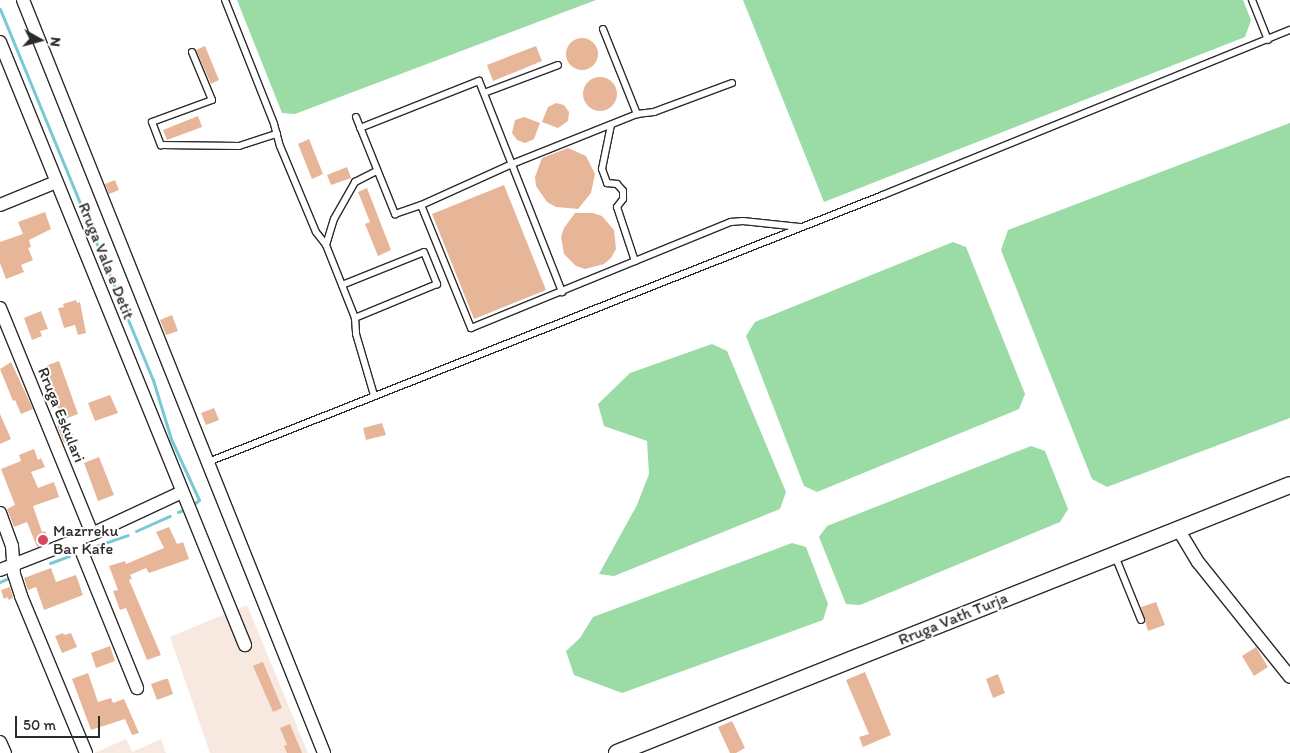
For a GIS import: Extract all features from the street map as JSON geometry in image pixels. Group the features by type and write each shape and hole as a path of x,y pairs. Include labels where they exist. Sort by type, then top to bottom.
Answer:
{"street":[{"path":"23,0 324,753"},
{"name":"Rruga Vala e Detit","path":"0,42 245,645"},
{"path":"0,205 56,182"},
{"name":"Rruga Eskulari","path":"0,308 92,534"},
{"name":"Rruga Vath Turja","path":"617,753 1290,485"},
{"path":"0,570 92,534 182,492"},
{"path":"0,513 12,546 14,574 21,596 86,753"},
{"path":"1178,529 1198,562 1290,677"},
{"path":"77,540 136,688"},
{"path":"0,742 5,753"}],"lane":[{"path":"225,0 316,232 326,245 342,285 354,318 356,334 374,395"},
{"path":"1252,0 1268,40"},
{"path":"603,29 637,114"},
{"path":"208,462 801,227 1290,30"},
{"path":"192,52 212,100 152,122 161,145 239,146 277,134"},
{"path":"484,93 558,65"},
{"path":"360,128 479,81 562,292"},
{"path":"356,117 395,214 421,205 512,164 637,114 654,112 732,84"},
{"path":"611,125 602,168 607,183 617,184 623,190 623,200 617,207 635,261"},
{"path":"326,245 334,219 355,182 377,171"},
{"path":"421,205 471,328 731,222 743,221 801,227"},
{"path":"342,285 424,252 437,284 354,318"},
{"path":"1114,556 1141,620"}],"shaded area":[{"path":"247,605 308,753 210,753 170,637"},
{"path":"126,739 132,752 161,739 166,753 94,753"}],"green space":[{"path":"237,0 596,0 295,114 282,113"},
{"path":"743,0 1243,0 1251,20 1245,37 824,202"},
{"path":"1290,123 1290,418 1107,487 1092,479 1001,250 1008,230"},
{"path":"953,242 966,247 1025,394 1019,409 817,492 804,486 746,336 755,322"},
{"path":"712,344 727,351 786,492 780,509 614,576 599,574 637,505 649,474 647,441 604,426 598,404 630,373"},
{"path":"1031,446 1045,451 1068,509 1060,522 860,605 846,604 819,537 827,526"},
{"path":"792,543 806,547 828,604 823,620 622,693 574,675 566,651 580,638 593,617"}],"building":[{"path":"582,38 588,39 593,43 597,48 597,60 593,65 588,69 582,70 576,69 571,65 567,60 566,54 567,48 571,43 576,39"},
{"path":"205,46 219,80 211,84 196,50"},
{"path":"536,46 542,61 493,81 487,65"},
{"path":"600,77 612,82 617,94 612,106 600,111 588,106 583,94 588,82"},
{"path":"556,103 564,105 569,112 568,121 558,128 542,122 548,107"},
{"path":"198,116 202,127 167,140 163,130"},
{"path":"524,117 540,123 534,139 525,143 517,140 512,133 515,120"},
{"path":"309,139 323,174 312,179 298,144"},
{"path":"568,148 586,156 595,174 591,193 578,209 556,207 547,202 536,186 535,177 542,158"},
{"path":"347,167 351,178 331,185 327,175"},
{"path":"115,180 119,190 109,194 105,184"},
{"path":"504,185 546,290 474,319 432,214"},
{"path":"367,188 391,250 378,256 365,224 370,222 358,192"},
{"path":"45,212 51,229 29,240 31,247 28,248 33,260 21,265 24,272 6,279 0,263 0,242 23,234 18,222"},
{"path":"575,213 593,213 602,216 614,230 616,249 611,258 604,264 585,269 576,266 564,254 561,237 564,228"},
{"path":"76,300 77,303 80,302 86,333 78,335 75,325 64,328 58,308 64,307 63,304"},
{"path":"41,311 48,329 40,331 42,336 32,340 24,318"},
{"path":"172,315 178,331 166,335 160,320"},
{"path":"59,361 78,414 62,420 56,403 58,402 43,367"},
{"path":"11,362 33,409 21,414 15,400 13,401 0,369"},
{"path":"110,395 118,413 95,421 88,403"},
{"path":"214,408 219,420 206,425 201,413"},
{"path":"0,414 11,439 0,444"},
{"path":"68,422 74,438 64,443 57,426"},
{"path":"382,423 386,435 366,440 363,428"},
{"path":"34,449 38,460 41,458 45,467 31,472 38,488 54,482 59,497 33,506 42,532 45,531 50,542 37,547 27,522 14,527 7,509 15,505 1,469 21,461 19,455"},
{"path":"99,457 114,495 98,501 84,463"},
{"path":"169,527 177,544 183,542 189,559 149,573 146,568 130,575 132,579 129,580 161,655 147,660 126,608 120,610 113,591 118,590 109,566 125,561 126,564 164,548 156,532"},
{"path":"51,568 56,582 76,575 83,595 44,610 36,587 28,590 24,578"},
{"path":"10,587 13,598 9,600 7,597 4,599 1,590"},
{"path":"1156,602 1165,625 1148,631 1141,607"},
{"path":"63,633 64,635 71,633 77,647 62,653 55,636"},
{"path":"110,646 115,661 96,668 91,653"},
{"path":"1256,647 1268,667 1254,676 1242,656"},
{"path":"263,662 282,708 273,712 253,666"},
{"path":"865,672 891,735 863,747 859,737 869,734 846,680"},
{"path":"88,673 98,702 111,698 113,703 124,699 139,733 132,735 125,719 91,730 72,679"},
{"path":"998,674 1005,693 993,698 986,679"},
{"path":"168,679 173,694 157,700 151,684"},
{"path":"732,721 745,748 736,753 730,753 718,727"},
{"path":"290,724 302,753 287,753 284,746 287,745 280,728"}],"waterway":[{"path":"0,9 153,380 171,439 199,500 195,503"},
{"path":"178,512 183,510"},
{"path":"136,531 170,516"},
{"path":"87,549 128,535"},
{"path":"50,563 69,556"},
{"path":"0,582 9,578"}],"place":[{"name":"Mazrreku Bar Kafe","path":"43,540"}]}
